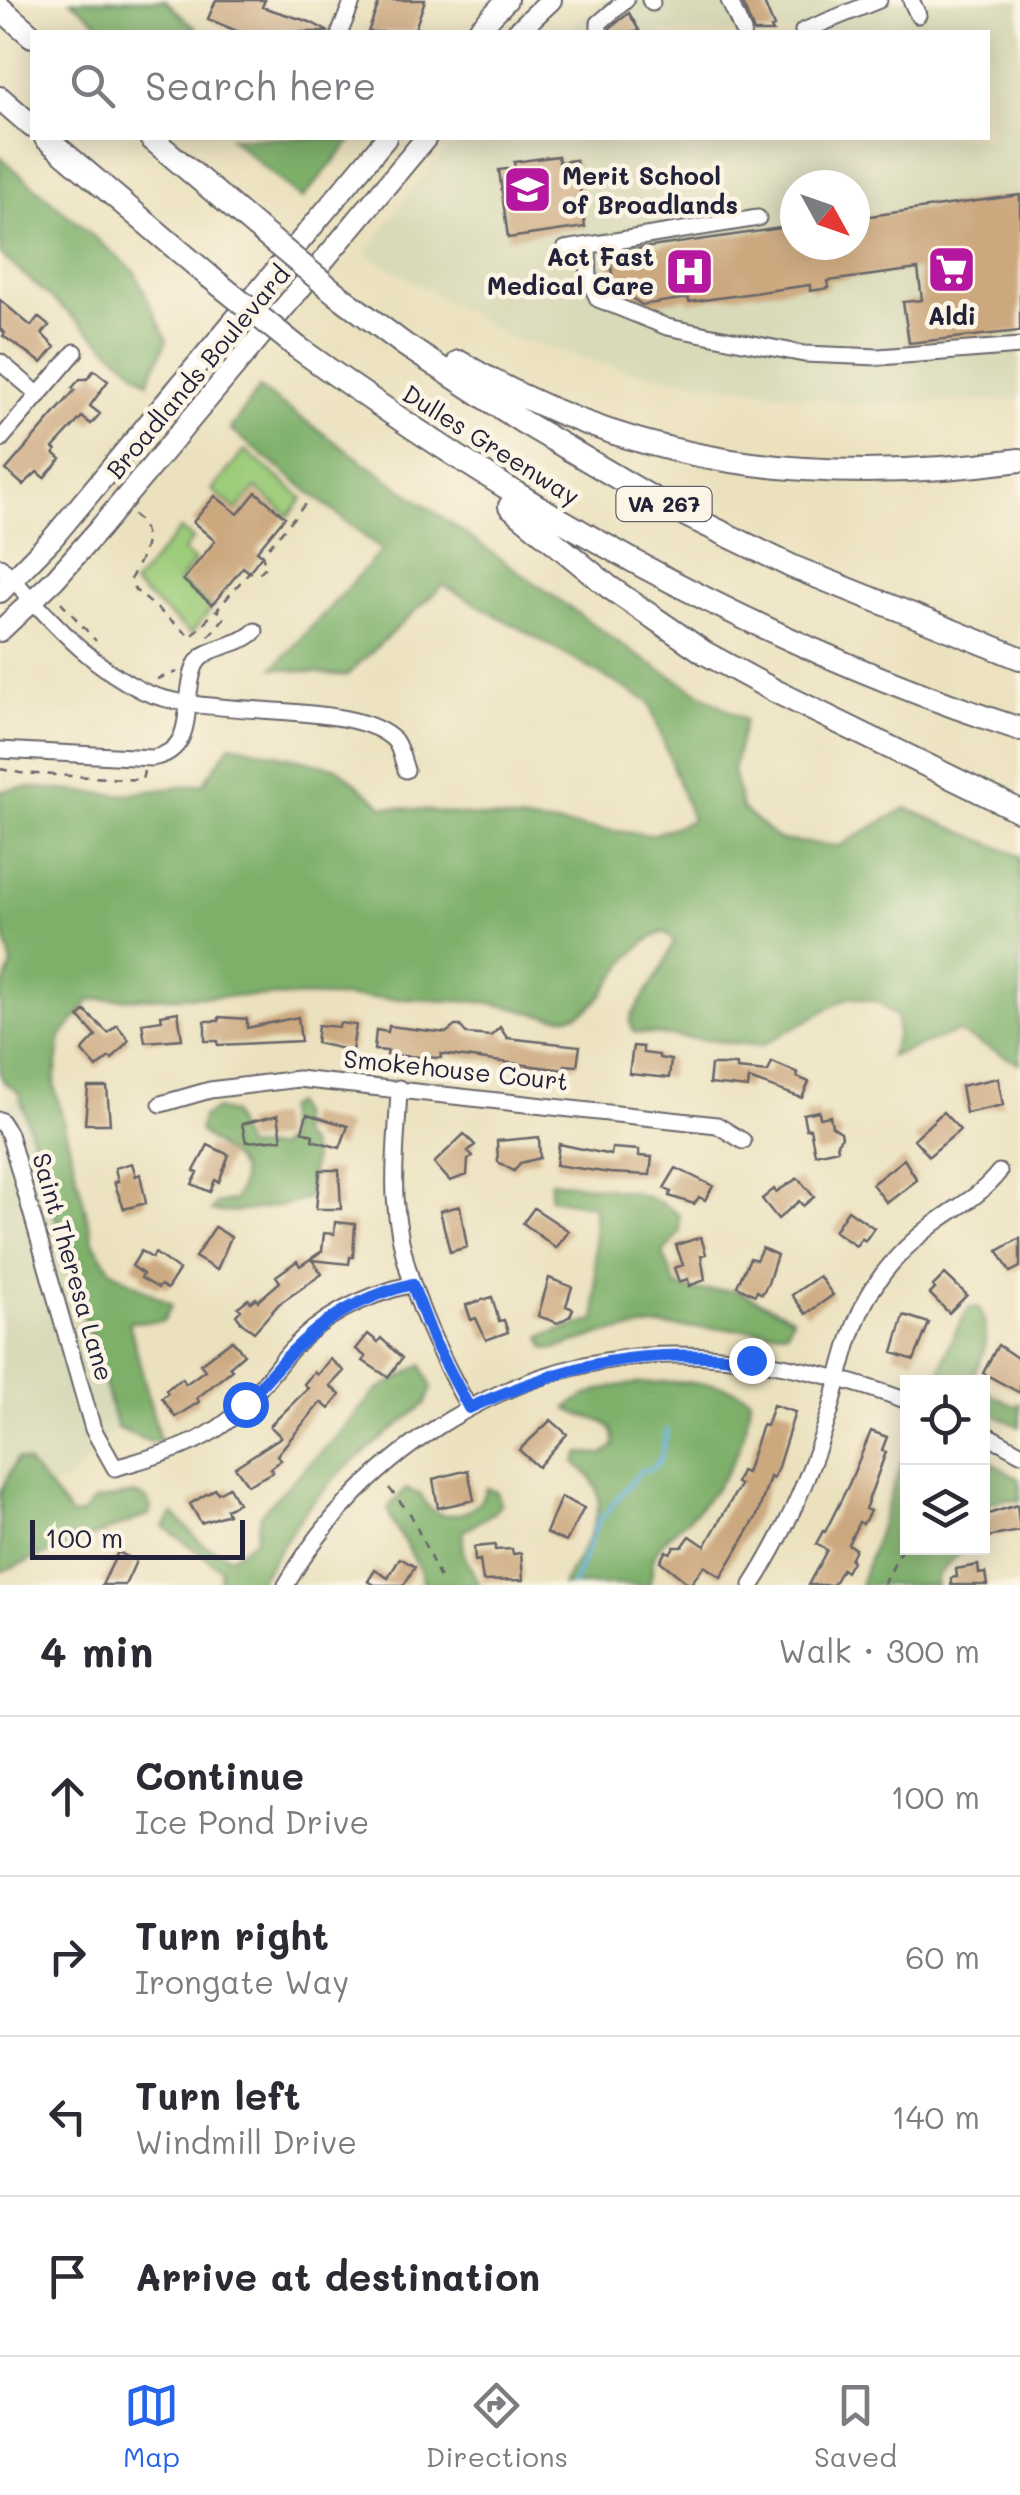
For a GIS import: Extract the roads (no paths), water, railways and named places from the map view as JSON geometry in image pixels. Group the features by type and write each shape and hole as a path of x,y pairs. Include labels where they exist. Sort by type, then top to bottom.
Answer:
{"highway":[{"path":"0,8 30,34"},
{"path":"0,98 30,124"},
{"name":"Dulles Greenway","path":"48,140 297,347 438,447 604,546 760,626 921,694 1020,729"},
{"name":"Dulles Greenway","path":"153,140 338,295 524,422 659,502 792,567 1020,658"},
{"path":"338,295 508,391 598,428 676,451 749,466 877,473 1020,460"},
{"path":"438,447 609,587 705,653 1020,812"}],"main road":[{"path":"478,30 507,0"},
{"path":"520,30 551,0"},
{"name":"Broadlands Boulevard","path":"4,579 52,538 384,140"},
{"name":"Broadlands Boulevard","path":"0,631 89,540 424,140"}],"street":[{"path":"341,30 352,0"},
{"path":"599,30 599,23 626,0"},
{"path":"729,0 742,30"},
{"path":"805,30 879,0"},
{"path":"565,249 758,218"},
{"path":"588,245 589,280 598,299 667,327 804,354 878,357 1020,346"},
{"path":"0,440 75,352"},
{"path":"0,362 39,395"},
{"path":"4,579 33,601 96,664 144,692 187,705 330,716 369,725 396,742 406,770"},
{"path":"0,750 168,756 178,747 183,734 198,660 208,652 248,639 255,632"},
{"name":"Smokehouse Court","path":"161,1104 262,1081 298,1078 718,1125 742,1141"},
{"path":"399,1088 395,1197 412,1284 434,1341 469,1408"},
{"name":"Saint Theresa Lane","path":"0,1120 9,1134 94,1429 115,1468 199,1440 229,1420 294,1347 332,1316 372,1296 412,1284"},
{"path":"752,1585 794,1507 812,1464 856,1322 886,1269 906,1246 935,1223 980,1195 998,1172"},
{"path":"286,1585 309,1549 368,1482 408,1447 469,1408 558,1372 636,1356 719,1356 778,1364 900,1398"},
{"path":"990,1436 1020,1453"}],"waterway":[{"path":"573,1585 598,1522 641,1470 652,1469 661,1458 667,1430"}],"place":[{"name":"Merit School of Broadlands","path":"527,190"},
{"name":"Aldi","path":"952,270"},
{"name":"Act Fast Medical Care","path":"689,271"}]}
